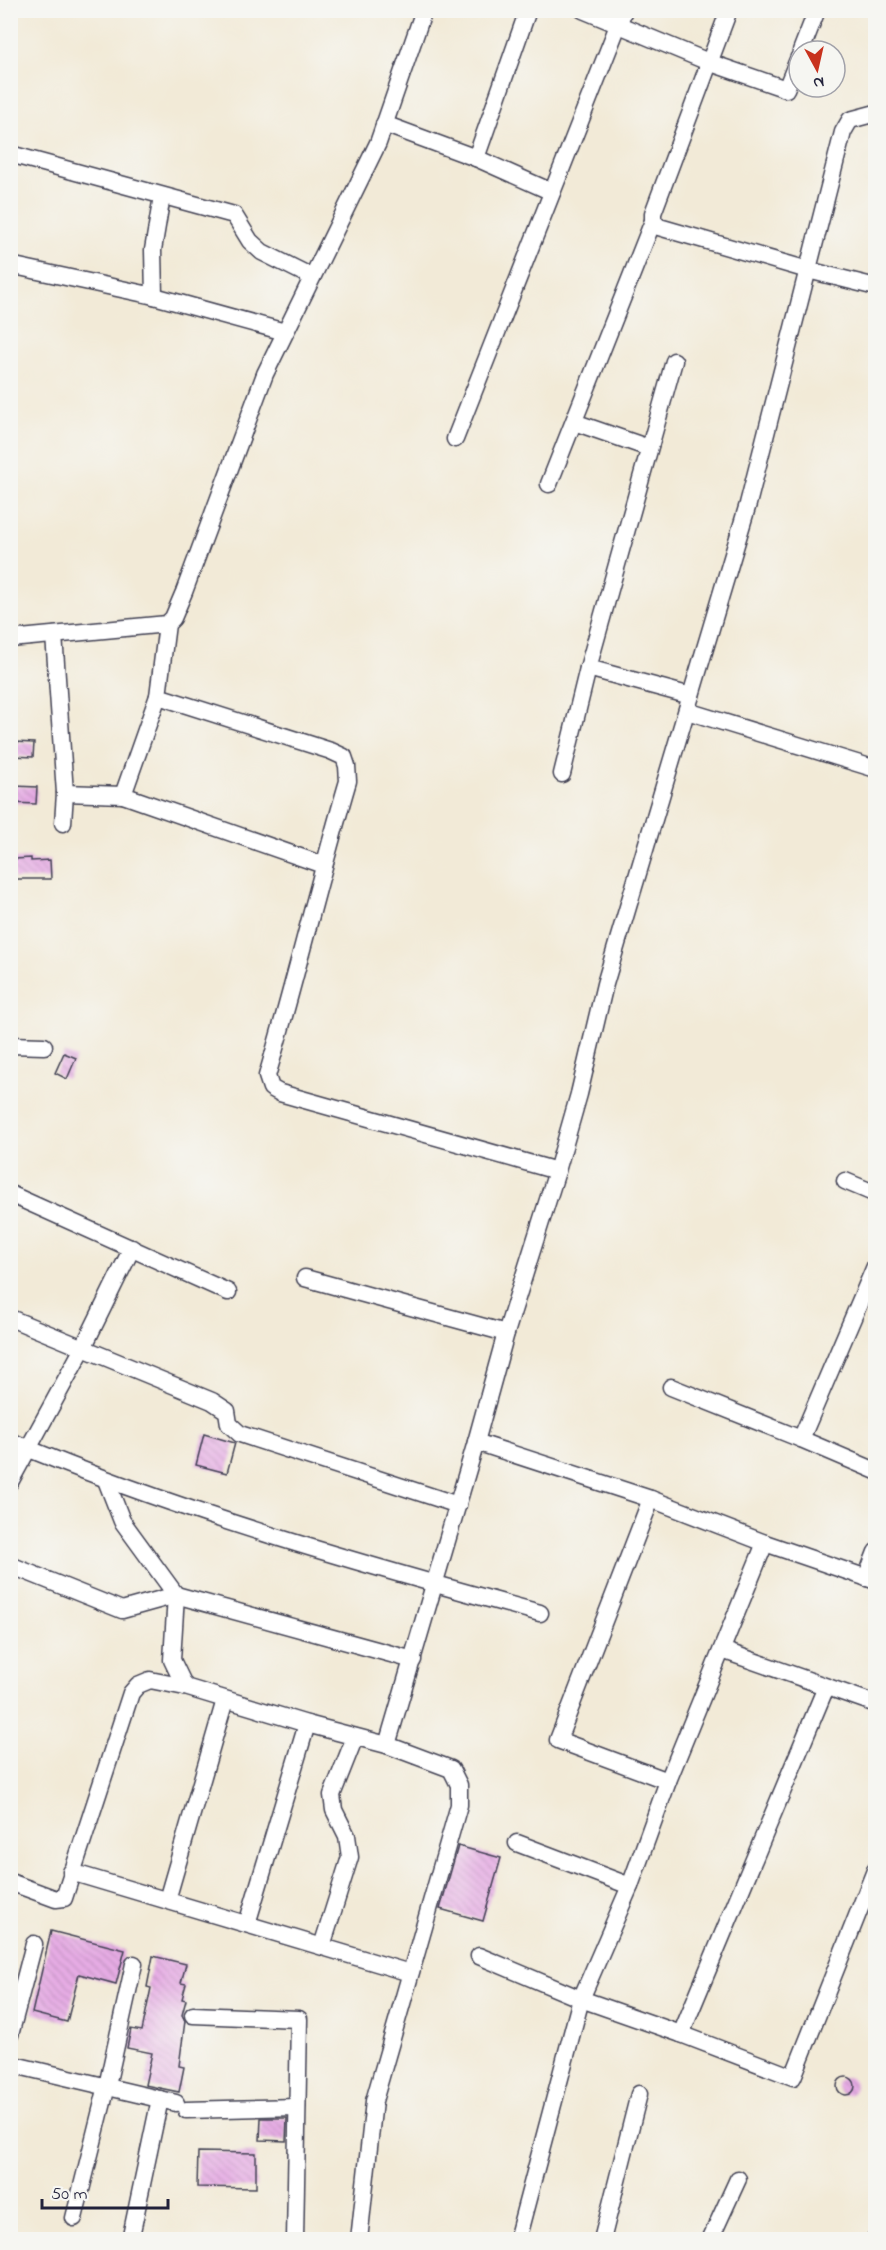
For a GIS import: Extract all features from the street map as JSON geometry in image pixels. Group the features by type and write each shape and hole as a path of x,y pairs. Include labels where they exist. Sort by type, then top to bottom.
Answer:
{"street":[{"path":"123,795 158,696 167,624 173,618 184,592 265,374 378,143 424,10"},
{"path":"476,158 528,10"},
{"path":"583,10 621,18 711,63 786,89 787,87"},
{"path":"549,484 653,221 653,213 729,10"},
{"path":"806,39 817,10"},
{"path":"455,439 621,18"},
{"path":"387,1745 506,1333 557,1171 606,984 748,504 843,132 850,120 876,113"},
{"path":"384,124 476,158 552,192"},
{"path":"10,154 234,215 250,242 262,252 312,277"},
{"path":"154,297 153,250 162,196"},
{"path":"653,221 659,227 876,287"},
{"path":"10,265 154,297 285,332"},
{"path":"562,774 588,668 674,361"},
{"path":"574,422 649,448"},
{"path":"10,639 167,624"},
{"path":"54,635 65,793 63,823"},
{"path":"588,668 876,769"},
{"path":"158,696 331,751 344,757 347,766 348,781 323,865 267,1076 271,1088 280,1093 557,1171"},
{"path":"65,793 123,795 323,865"},
{"path":"10,1045 44,1046"},
{"path":"845,1181 876,1194"},
{"path":"10,1194 228,1292"},
{"path":"10,1482 82,1348 132,1248"},
{"path":"801,1438 876,1264"},
{"path":"305,1278 506,1333"},
{"path":"10,1318 212,1401 227,1411 229,1424 240,1434 458,1505"},
{"path":"672,1387 801,1438 876,1471"},
{"path":"10,1441 157,1499 435,1584 540,1612"},
{"path":"476,1442 651,1499 765,1543 871,1579 876,1552"},
{"path":"106,1480 122,1521 176,1595 172,1660 185,1687"},
{"path":"651,1499 558,1740 668,1781"},
{"path":"517,2240 581,1999 630,1886 668,1781 765,1543"},
{"path":"10,1565 122,1610 176,1595 413,1660"},
{"path":"722,1650 876,1704"},
{"path":"10,1882 60,1899 64,1898 130,1693 138,1685 150,1680 185,1687 307,1724 387,1745 451,1769 459,1785 459,1805 374,2101 359,2240"},
{"path":"681,2034 826,1687"},
{"path":"167,1900 225,1700"},
{"path":"247,1924 307,1724"},
{"path":"322,1946 350,1857 347,1836 334,1810 332,1794 355,1737"},
{"path":"517,1843 630,1886"},
{"path":"479,1956 581,1999 793,2077 876,1868"},
{"path":"71,1872 410,1972"},
{"path":"10,2035 34,1944"},
{"path":"74,2218 134,1964"},
{"path":"193,2015 299,2019 295,2240"},
{"path":"10,2064 174,2104 297,2107"},
{"path":"602,2240 639,2094"},
{"path":"131,2236 174,2104"},
{"path":"710,2240 738,2179"}],"building":[{"path":"14,742 34,743 33,757 13,756"},
{"path":"14,786 37,787 36,804 13,803"},
{"path":"31,858 31,861 50,860 51,879 14,879 14,859"},
{"path":"64,1053 76,1058 67,1079 55,1073"},
{"path":"204,1434 235,1443 227,1473 196,1465"},
{"path":"458,1846 501,1858 483,1921 440,1909"},
{"path":"51,1931 125,1950 116,1984 79,1974 67,2022 32,2013"},
{"path":"153,1956 186,1964 181,1983 186,1984 182,1999 186,2000 182,2015 185,2021 179,2066 184,2067 179,2092 145,2085 152,2053 127,2048 131,2029 142,2031 151,1988 147,1987"},
{"path":"846,2077 852,2080 855,2086 852,2092 846,2095 840,2092 837,2086 840,2080"},
{"path":"261,2118 287,2118 286,2141 260,2140"},
{"path":"198,2152 256,2153 256,2188 197,2187"}]}
